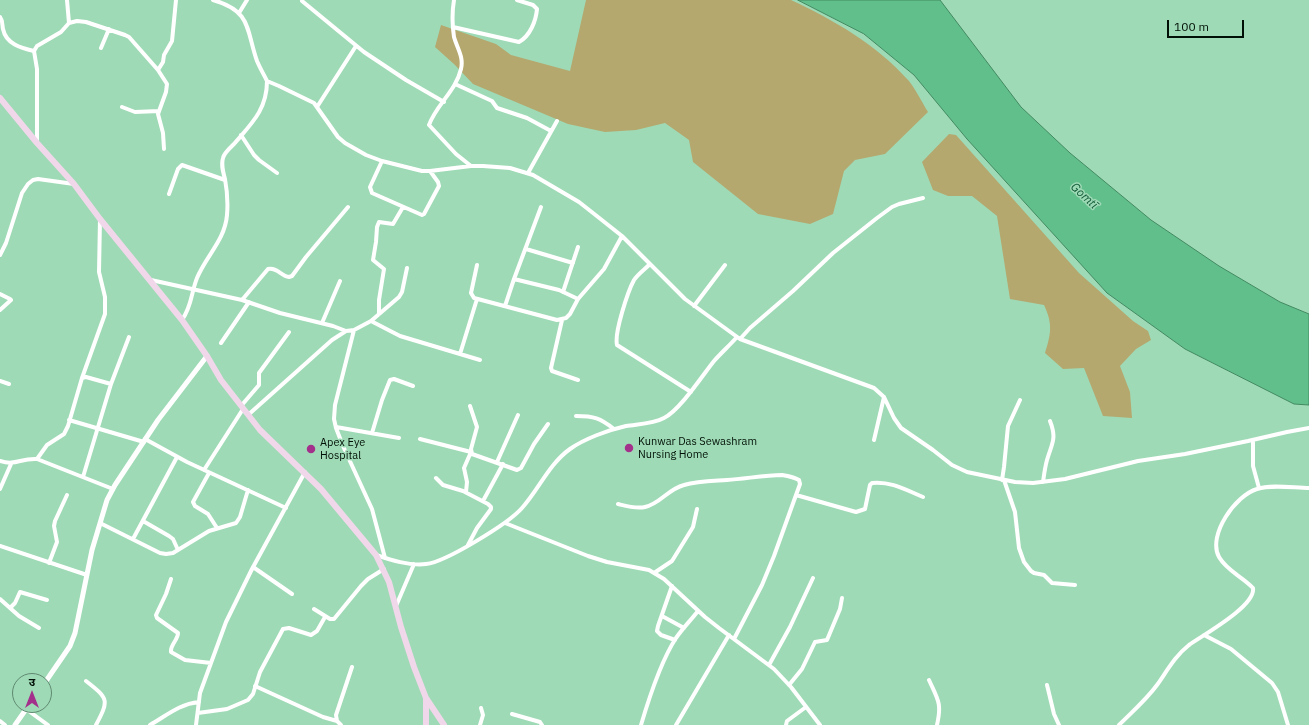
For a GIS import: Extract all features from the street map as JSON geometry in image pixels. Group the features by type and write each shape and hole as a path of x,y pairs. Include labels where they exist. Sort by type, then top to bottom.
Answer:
{"main road":[{"path":"0,98 74,184 100,219 151,280 182,320 221,380 248,416 260,430 321,489 376,555 389,582 395,607 414,667 426,698 444,725"},
{"path":"426,698 426,725"}],"street":[{"path":"67,0 70,24"},
{"path":"158,70 163,62 164,54 172,41 176,0"},
{"path":"182,320 188,312 201,270 222,236 225,227 228,213 223,157 258,115 263,106 267,92 267,81 257,61 246,21 239,13 225,3 213,0"},
{"path":"239,13 247,0"},
{"path":"453,0 453,27 462,58 460,72 455,84 429,125 456,154 471,166"},
{"path":"453,27 519,42 527,36 538,11 533,5 517,0"},
{"path":"302,1 356,46 406,80 444,102"},
{"path":"0,17 7,40 22,48 34,51"},
{"path":"37,142 37,69 34,51 37,46 77,21 86,22 125,35 158,70 167,87 158,117 164,140 164,150"},
{"path":"101,48 109,29"},
{"path":"317,108 356,46"},
{"path":"267,81 314,103 338,137 345,143 366,155 382,161 422,171 471,166 510,168 533,174 579,202 622,236 685,299 739,338 874,388 884,397 894,418 901,428 952,465 967,472 1003,480 1033,483 1043,482 1065,479 1138,461 1163,456 1185,454 1309,428"},
{"path":"455,84 492,101 497,108 526,118 551,131"},
{"path":"122,107 135,112 159,111"},
{"path":"528,173 557,121"},
{"path":"241,135 254,155 277,173"},
{"path":"382,161 370,189 372,193 422,215 424,214 439,186 438,182 430,171"},
{"path":"169,194 178,169 182,165 225,180"},
{"path":"0,255 8,238 22,193 28,184 33,180 38,179 74,184"},
{"path":"376,555 399,562 425,565 442,560 505,523 522,508 564,454 582,443 614,429 646,424 666,417 691,392 716,360 833,253 892,207 924,198"},
{"path":"379,314 379,300 384,269 373,260 377,227 379,222 393,224 403,207"},
{"path":"505,306 541,207"},
{"path":"242,300 268,269 275,269 286,277 292,276 306,257 348,208"},
{"path":"36,460 47,445 64,434 105,314 106,305 99,272 100,219"},
{"path":"477,264 471,293 474,298 557,320 562,320 570,314 578,299 599,276 622,236"},
{"path":"563,292 578,247"},
{"path":"526,249 573,263"},
{"path":"650,264 635,280 630,289 623,310 616,342 621,348 691,392"},
{"path":"694,306 725,265"},
{"path":"248,416 332,340 371,321 399,297 402,292 407,268"},
{"path":"514,279 563,292 578,299"},
{"path":"151,280 242,300 280,313 322,323 346,332"},
{"path":"322,323 340,281"},
{"path":"0,294 11,300 0,310"},
{"path":"460,354 477,299"},
{"path":"221,343 249,302"},
{"path":"562,320 550,368 578,380"},
{"path":"371,321 400,336 480,360"},
{"path":"354,330 334,413 336,427 343,446 372,509 385,558"},
{"path":"204,470 242,408 259,385 259,373 289,332"},
{"path":"83,477 111,384 129,337"},
{"path":"51,673 73,639 87,575 107,500 145,440 176,395 206,356"},
{"path":"82,378 86,377 111,384"},
{"path":"372,433 390,380 394,379 413,386"},
{"path":"0,381 8,384"},
{"path":"874,440 884,397"},
{"path":"1020,400 1008,426 1003,480 1015,512 1019,548 1027,567 1034,573 1044,574 1052,583 1075,585"},
{"path":"466,492 467,482 464,468 471,452 477,427 470,406"},
{"path":"497,462 518,416"},
{"path":"576,416 599,418 614,429"},
{"path":"69,420 97,429 145,440 210,473 286,508"},
{"path":"1043,482 1046,462 1054,440 1054,433 1050,421"},
{"path":"420,439 471,452 473,455 520,470 534,444 548,424"},
{"path":"336,427 398,438"},
{"path":"1253,440 1253,466 1259,488"},
{"path":"133,539 178,457"},
{"path":"0,461 11,464 24,459 36,460 113,489"},
{"path":"0,489 11,464"},
{"path":"483,501 503,464"},
{"path":"196,725 203,686 226,622 305,472"},
{"path":"210,473 193,502 195,506 208,514 217,528"},
{"path":"618,504 633,508 645,507 656,502 672,490 685,484 773,475 790,476 799,480 800,484 774,556 762,585 734,639"},
{"path":"436,478 443,485 466,492 490,505 491,509 476,528 468,545"},
{"path":"796,495 856,512 860,512 865,509 870,485 872,483 899,486 923,497"},
{"path":"1119,725 1156,686 1174,659 1189,645 1236,613 1253,593 1254,590 1251,586 1220,559 1216,547 1223,522 1236,503 1245,495 1259,488 1309,488"},
{"path":"100,523 160,553 170,554 209,531 236,523 240,517 248,490"},
{"path":"49,563 57,542 54,526 55,521 66,495"},
{"path":"654,573 673,560 693,527 698,509"},
{"path":"143,521 173,539 178,550"},
{"path":"505,523 588,556 607,562 649,570 654,573 672,586 698,611 782,675 820,725"},
{"path":"0,546 87,575"},
{"path":"395,607 414,564"},
{"path":"254,567 292,594"},
{"path":"314,609 330,619 336,617 368,579 384,570"},
{"path":"769,665 790,627 813,578"},
{"path":"171,580 156,615 157,618 178,633 178,636 171,648 171,652 185,660 211,663"},
{"path":"672,586 657,629 658,633 675,640"},
{"path":"10,608 15,603 20,592 47,600"},
{"path":"789,685 802,669 815,642 827,640 840,609 842,598"},
{"path":"0,599 19,616 39,628"},
{"path":"641,725 651,694 675,640 698,611"},
{"path":"662,616 684,628"},
{"path":"198,713 226,709 248,700 251,697 260,672 283,629 288,628 311,635 317,631 325,617"},
{"path":"676,725 729,635"},
{"path":"1204,635 1231,649 1272,683 1278,692 1288,725"},
{"path":"336,721 337,710 352,668"},
{"path":"929,680 940,707 937,725"},
{"path":"86,681 99,692 106,702 105,708 96,725"},
{"path":"255,686 323,717 336,721 341,725"},
{"path":"1047,686 1054,714 1059,725"},
{"path":"150,725 179,707 199,702"},
{"path":"786,725 787,721 806,707"},
{"path":"480,725 483,715 481,708"},
{"path":"15,725 24,713"},
{"path":"35,713 48,725"},
{"path":"512,714 540,722 542,725"},
{"path":"0,721 5,725"}],"shaded area":[{"path":"586,0 791,0 854,34 883,56 909,81 928,112 885,154 855,160 844,171 833,214 810,224 758,214 693,162 689,140 665,123 636,130 605,132 568,124 473,84 435,47 441,25 496,44 511,55 570,71"},
{"path":"949,134 956,135 1079,273 1133,321 1148,331 1151,340 1136,349 1120,366 1130,392 1132,418 1103,416 1084,368 1063,369 1045,353 1049,340 1050,329 1047,312 1044,305 1010,299 997,216 972,196 948,196 933,190 922,162"}],"water":[{"name":"Gomtī","path":"798,0 940,0 1021,107 1070,153 1151,220 1219,266 1280,302 1309,314 1309,405 1294,404 1185,349 1107,293 967,139 914,75 864,34"}],"place":[{"name":"Kunwar Das Sewashram Nursing Home","path":"629,448"},
{"name":"Apex Eye Hospital","path":"311,449"}]}
